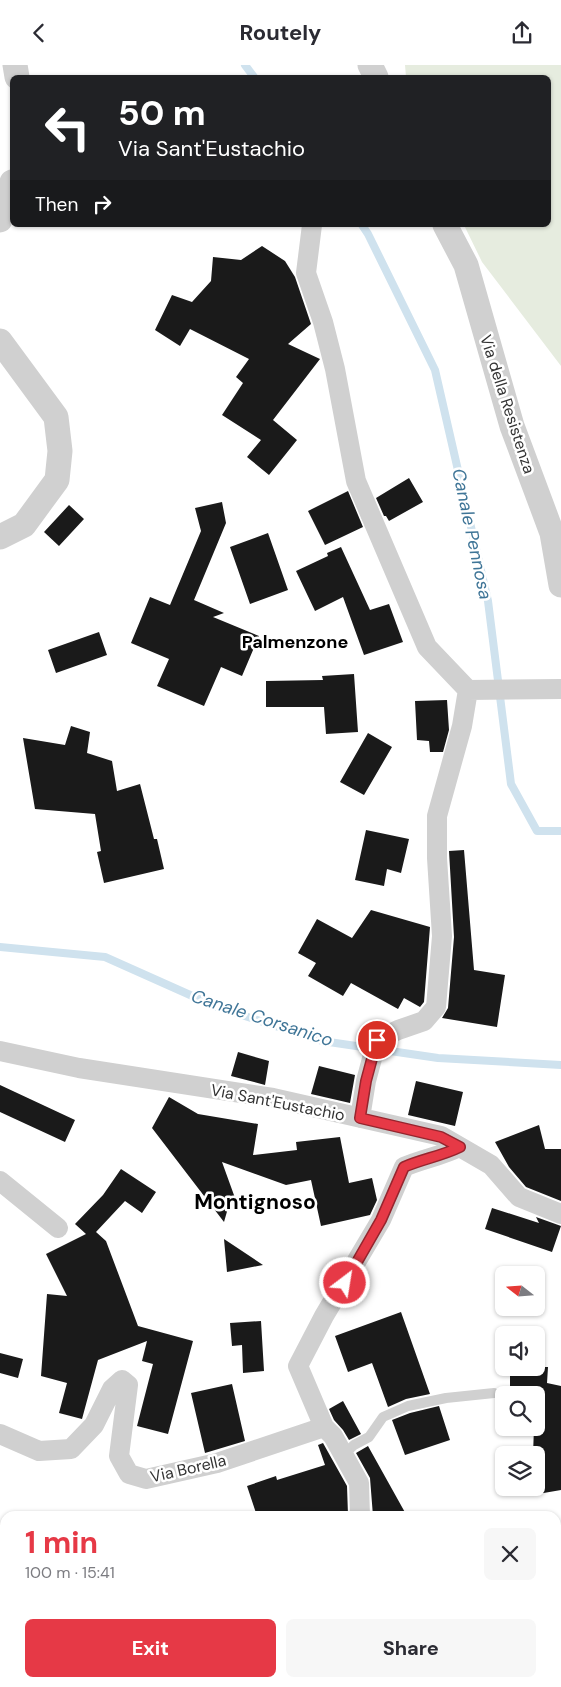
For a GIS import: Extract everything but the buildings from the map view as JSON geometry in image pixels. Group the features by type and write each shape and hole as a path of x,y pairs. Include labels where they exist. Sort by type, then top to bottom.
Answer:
{"street":[{"path":"0,220 10,188"},
{"path":"312,227 306,273 323,323 335,369 356,481 427,647 468,690 561,689"},
{"name":"Via della Resistenza","path":"446,227 466,265 512,426 552,533 561,585"},
{"path":"0,341 56,417 60,451 57,480 24,525 0,537"},
{"path":"360,1118 368,1072 377,1040 424,1021 436,1007 442,936 437,858 437,816 462,726 468,690"},
{"name":"Via Sant'Eustachio","path":"0,1051 79,1068 273,1097 441,1137 491,1165 519,1197 561,1214"},
{"path":"360,1511 359,1483 333,1436 324,1427 298,1366 324,1316 381,1220 404,1167 460,1147"},
{"path":"0,1181 58,1228"},
{"name":"Via Borella","path":"0,1434 39,1451 71,1449 94,1425 112,1389 122,1380 128,1385 119,1456 129,1474 146,1479 218,1463 324,1427"}],"lane":[{"path":"344,1455 354,1445 369,1437 383,1417 418,1404 446,1398 494,1393"}],"shaded area":[{"path":"405,65 561,65 561,366 482,262 465,227 551,227 551,75 406,75"}],"waterway":[{"name":"Canale Pennosa","path":"245,65 252,75"},
{"name":"Canale Pennosa","path":"363,227 435,370 488,601 511,784 537,831 561,831"},
{"name":"Canale Corsanico","path":"0,947 105,957 217,1007 322,1041 438,1058 561,1065"}],"district":[{"name":"Palmenzone","path":"295,642"},
{"name":"Montignoso","path":"255,1202"}],"route":[{"path":"345,1283 381,1220 404,1167 460,1147 441,1137 360,1118 366,1081 377,1040"}]}
